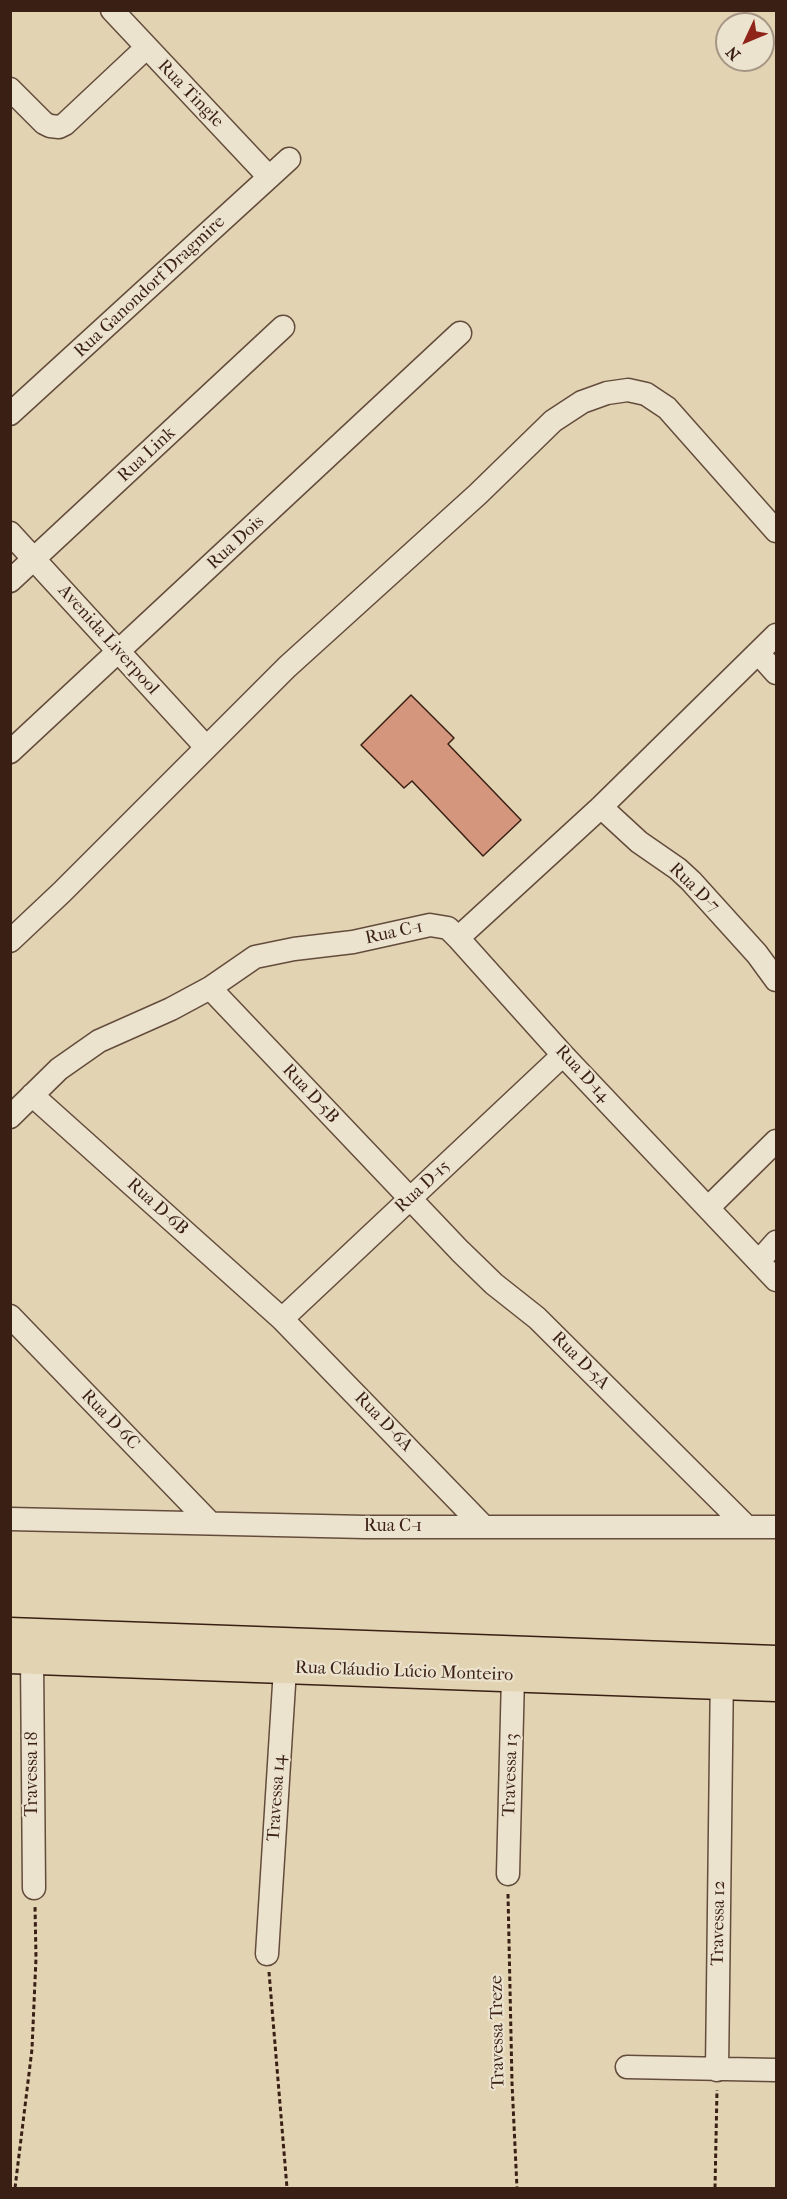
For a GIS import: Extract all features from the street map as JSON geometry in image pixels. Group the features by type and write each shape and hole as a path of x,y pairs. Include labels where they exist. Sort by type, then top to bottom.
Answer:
{"main road":[{"name":"Rua Cláudio Lúcio Monteiro","path":"22,1646 722,1672 777,1687"},
{"name":"Rua Cláudio Lúcio Monteiro","path":"285,1655 513,1676 722,1672 777,1660"}],"street":[{"name":"Rua Tingle","path":"112,10 269,177"},
{"path":"10,89 44,123 59,127 65,124 146,48"},
{"name":"Rua Ganondorf Dragmire","path":"10,414 289,159"},
{"name":"Rua Link","path":"10,581 283,327"},
{"name":"Rua Dois","path":"10,752 460,333"},
{"path":"10,941 63,892 287,667 478,494 553,421 582,402 608,393 628,390 646,394 667,408 777,531"},
{"name":"Avenida Liverpool","path":"10,533 206,747"},
{"path":"458,938 601,807 777,635"},
{"path":"759,654 777,673"},
{"name":"Rua D-7","path":"601,807 639,842 678,869 691,881 757,954 777,980"},
{"name":"Rua C-1","path":"10,1117 59,1069 99,1041 117,1031 163,1014 210,988 248,961 274,952 353,942 430,925 448,928 458,938"},
{"name":"Rua D-14","path":"458,938 563,1055 777,1280"},
{"name":"Rua D-5B","path":"210,988 410,1200"},
{"name":"Rua D-15","path":"282,1319 563,1055"},
{"name":"Rua D-6B","path":"32,1095 282,1319"},
{"path":"709,1207 777,1141"},
{"name":"Rua D-5A","path":"410,1200 480,1270 537,1318 746,1526"},
{"path":"759,1261 777,1242"},
{"name":"Rua D-6C","path":"10,1316 210,1523"},
{"name":"Rua D-6A","path":"282,1319 483,1526"},
{"name":"Rua C-1","path":"10,1519 365,1527 777,1527"},
{"name":"Travessa 18","path":"22,1646 34,1888"},
{"name":"Travessa 14","path":"267,1954 285,1655"},
{"name":"Travessa 12","path":"717,2070 722,1672"},
{"name":"Travessa 13","path":"508,1874 513,1676"},
{"path":"627,2067 777,2070"}],"path":[{"name":"Travessa Treze","path":"508,1874 512,2083 517,2188"},
{"path":"15,2188 32,2049 36,1958 34,1888"},
{"path":"267,1954 287,2188"},
{"path":"715,2188 717,2070"}],"building":[{"path":"411,695 454,738 448,744 521,820 483,856 412,781 404,788 361,745"}]}
